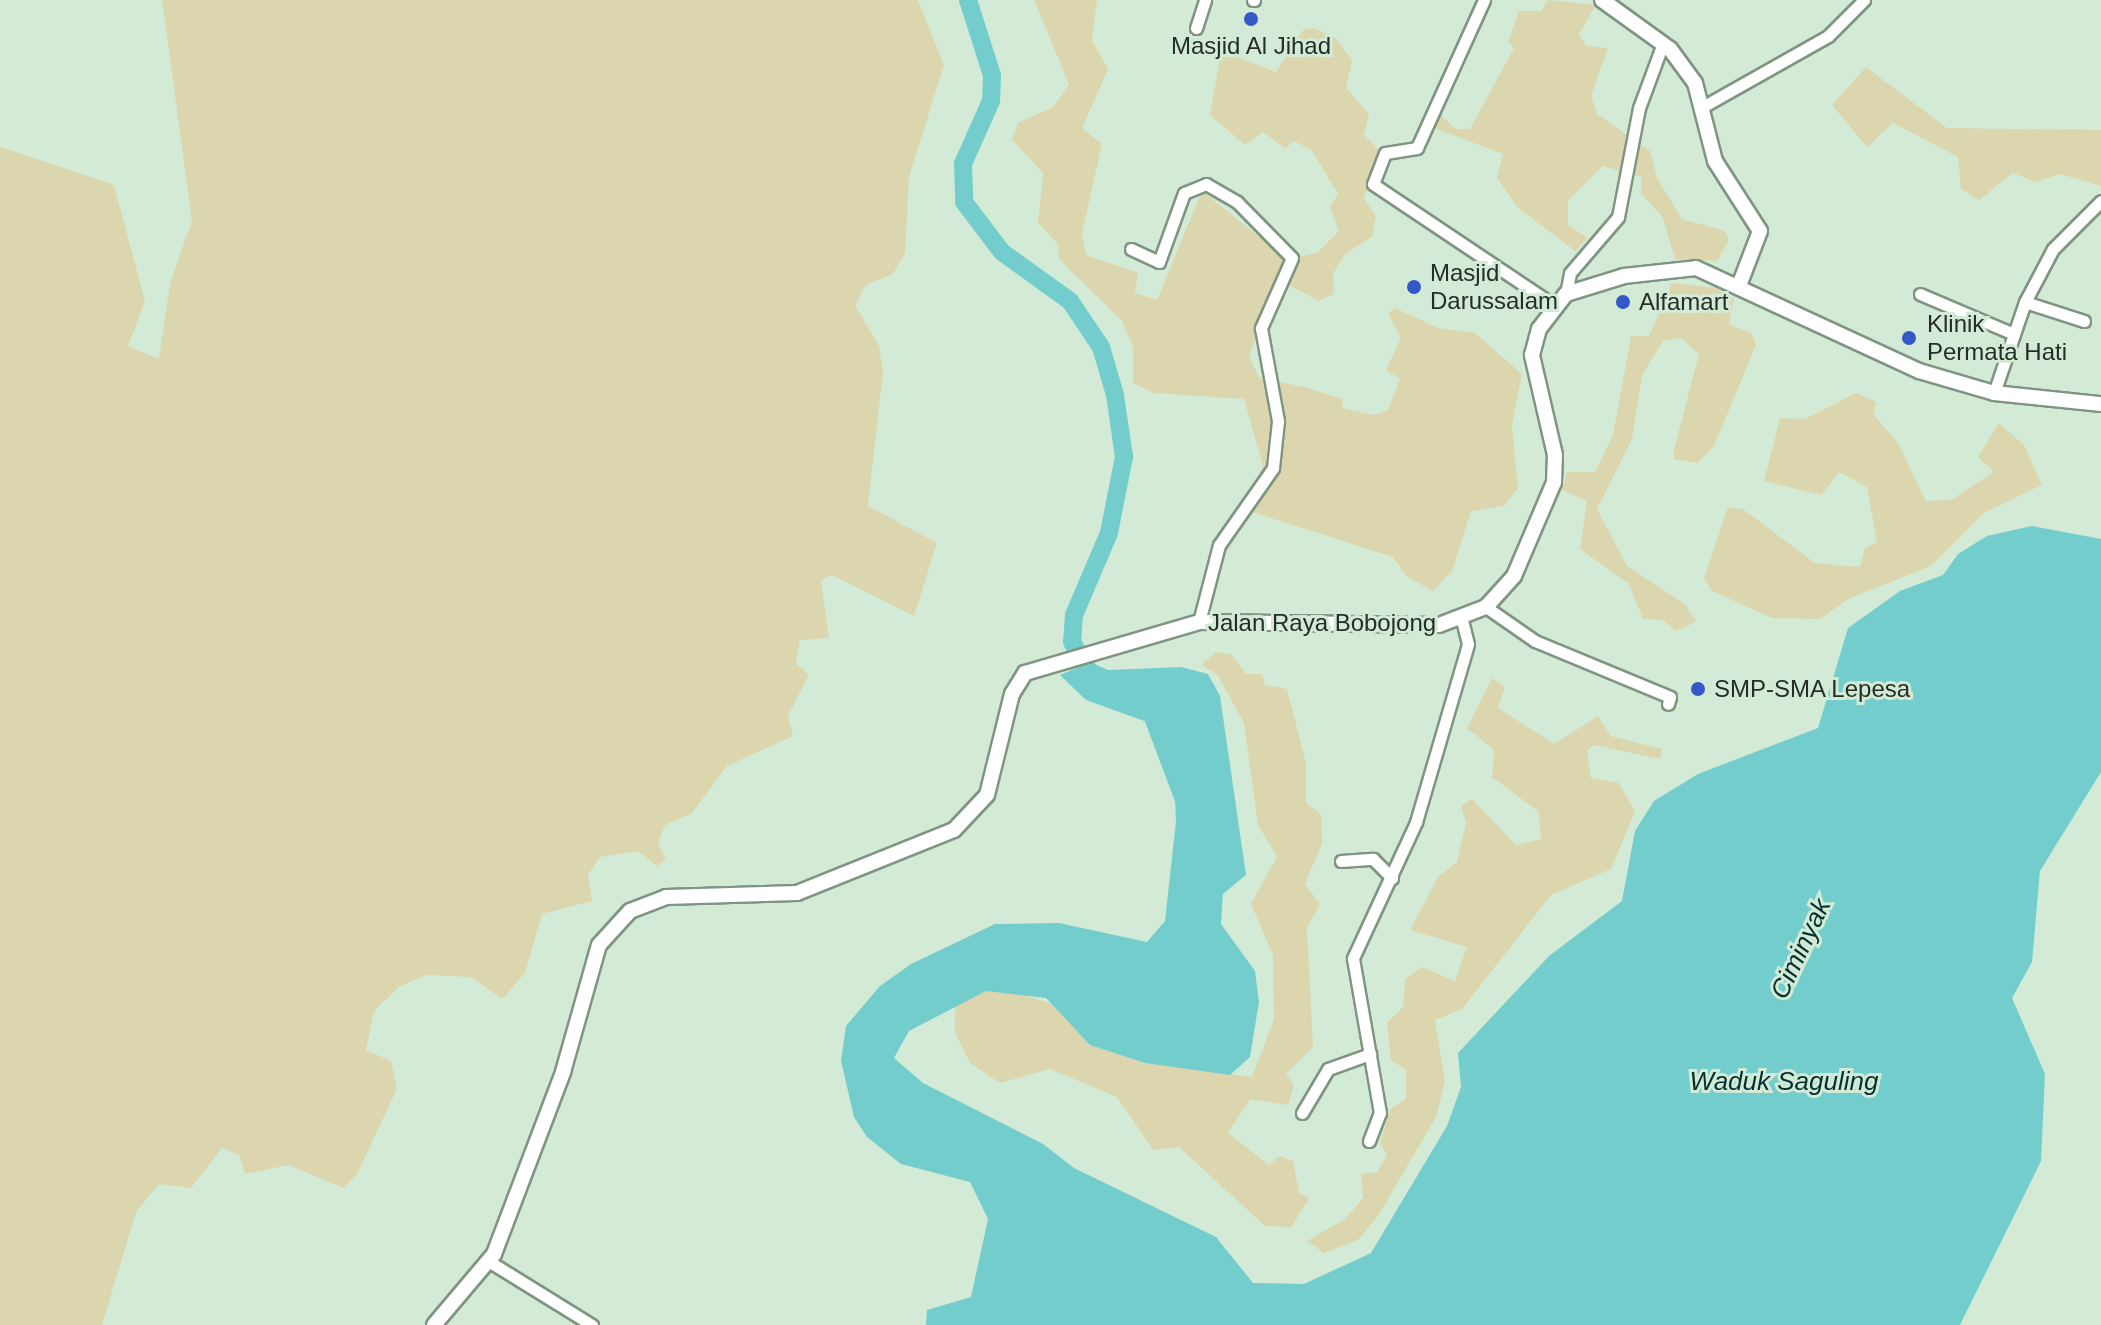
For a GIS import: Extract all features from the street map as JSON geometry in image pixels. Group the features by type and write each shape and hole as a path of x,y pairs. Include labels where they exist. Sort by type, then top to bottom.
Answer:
{"main road":[{"path":"1602,0 1663,43 1683,62 1704,106 1715,161 1760,231 1740,283"},
{"name":"Jalan Raya Bobojong","path":"490,1262 608,928 666,897 797,893 954,830 990,787 1017,679 1042,668 1199,622 1462,620 1486,607 1514,576 1554,482 1555,455 1532,355 1554,305 1566,294 1678,268 1740,283 1919,371 1994,393 2101,404"},
{"path":"434,1325 490,1262"}],"street":[{"path":"1196,28 1205,0"},
{"path":"1484,0 1417,148 1385,153 1373,184 1554,305"},
{"path":"1704,106 1828,36 1864,0"},
{"path":"1566,294 1570,273 1618,217 1639,108 1663,43"},
{"path":"1131,249 1159,262 1184,193 1206,184 1237,202 1292,258 1261,328 1278,421 1273,468 1219,545 1199,622"},
{"path":"1994,393 2025,302 2053,249 2101,201"},
{"path":"1920,294 2014,334"},
{"path":"2025,302 2084,321"},
{"path":"1486,607 1535,641 1670,697 1668,704"},
{"path":"1369,1141 1380,1113 1353,958 1416,822 1468,644 1462,620"},
{"path":"1341,861 1373,859 1392,878"},
{"path":"1302,1113 1328,1069 1370,1054"},
{"path":"490,1262 592,1325"}],"shaded area":[{"path":"162,0 918,0 944,65 909,177 905,253 893,274 866,285 855,305 879,346 883,372 868,506 937,543 914,616 832,575 821,580 829,638 800,640 796,664 809,675 788,716 793,736 727,766 692,813 665,825 658,844 666,859 657,866 638,851 600,857 588,875 592,901 542,914 525,973 502,999 471,977 426,975 400,986 374,1011 366,1050 391,1061 397,1089 356,1176 343,1188 289,1165 245,1174 239,1155 222,1148 191,1188 159,1184 136,1212 102,1325 0,1325 0,147 114,185 145,301 128,346 159,359 170,283 192,221"},
{"path":"1034,0 1097,0 1092,40 1108,69 1082,128 1102,144 1082,234 1086,255 1138,273 1135,293 1157,300 1202,191 1287,259 1317,253 1339,231 1330,207 1338,194 1311,149 1293,141 1286,149 1263,132 1245,145 1210,115 1221,51 1276,72 1303,30 1314,28 1336,38 1352,60 1346,88 1369,114 1364,136 1380,151 1364,199 1376,216 1372,237 1345,254 1333,274 1334,294 1319,301 1279,280 1249,355 1259,378 1305,387 1343,399 1342,408 1374,415 1388,410 1400,379 1386,370 1401,338 1388,313 1395,308 1438,328 1475,333 1522,374 1512,425 1518,488 1504,506 1471,511 1452,571 1433,591 1406,576 1393,557 1243,509 1263,466 1244,399 1154,393 1133,383 1133,347 1122,321 1060,260 1057,243 1038,223 1043,173 1012,140 1018,123 1053,107 1069,84"},
{"path":"1548,0 1596,5 1579,34 1586,46 1608,48 1591,96 1597,114 1650,151 1657,178 1682,219 1725,231 1729,240 1717,261 1675,259 1662,216 1641,194 1642,177 1603,166 1568,201 1568,225 1588,238 1575,251 1517,207 1497,178 1503,154 1434,128 1438,113 1456,129 1470,129 1514,48 1508,42 1519,11 1541,11"},
{"path":"1866,67 1947,128 2101,130 2101,186 2060,174 2035,182 2013,173 1979,200 1961,189 1958,157 1893,123 1867,147 1832,105"},
{"path":"1672,283 1716,288 1734,299 1729,324 1752,334 1756,345 1714,446 1698,463 1674,459 1674,450 1699,354 1681,338 1663,341 1642,375 1632,439 1597,509 1627,566 1686,605 1696,622 1676,631 1663,620 1643,619 1629,584 1580,549 1587,501 1562,490 1567,472 1595,472 1613,435 1631,336 1649,336"},
{"path":"1856,393 1876,402 1874,415 1898,443 1926,501 1951,500 1994,472 1978,457 1999,423 2024,445 2042,485 1984,513 1931,566 1850,598 1820,619 1772,618 1712,591 1704,579 1728,507 1743,509 1815,563 1860,567 1865,548 1877,542 1867,487 1839,472 1821,495 1764,481 1780,418 1805,419"},
{"path":"1216,652 1231,654 1246,674 1262,674 1265,685 1287,689 1306,763 1306,803 1321,814 1322,843 1305,884 1320,904 1307,928 1313,1047 1286,1074 1294,1085 1288,1105 1250,1099 1228,1133 1269,1165 1280,1156 1293,1161 1299,1192 1309,1199 1291,1227 1265,1226 1179,1147 1153,1150 1117,1097 1050,1069 1000,1083 970,1063 955,1033 955,1006 986,991 1015,992 1061,1007 1090,1045 1145,1063 1252,1077 1274,1019 1273,955 1251,904 1277,857 1258,825 1244,723 1217,674 1201,665"},
{"path":"1492,678 1505,687 1498,708 1554,744 1598,716 1611,736 1662,749 1660,759 1594,745 1587,751 1591,778 1619,783 1635,811 1611,869 1551,895 1462,1009 1435,1020 1445,1081 1436,1117 1378,1216 1358,1240 1324,1253 1307,1241 1345,1219 1363,1198 1361,1174 1377,1172 1387,1155 1380,1143 1390,1109 1406,1099 1406,1070 1391,1060 1387,1023 1403,1007 1405,979 1422,967 1455,981 1467,947 1410,930 1438,877 1457,862 1466,823 1461,806 1472,799 1516,845 1541,839 1538,811 1492,777 1494,750 1467,728"}],"water":[{"name":"Waduk Saguling","path":"2032,526 2101,539 2101,772 2040,871 2032,962 2012,998 2045,1074 2041,1161 1960,1325 926,1325 927,1310 971,1297 988,1219 970,1182 901,1164 867,1137 854,1117 841,1061 846,1026 880,986 911,964 995,924 1059,923 1147,942 1165,921 1176,821 1173,753 1147,722 1086,700 1060,675 1090,662 1108,670 1181,667 1208,674 1220,696 1246,875 1223,894 1221,924 1255,971 1259,1002 1250,1057 1230,1075 1145,1063 1090,1045 1046,998 986,991 909,1031 894,1058 923,1083 1043,1144 1074,1168 1216,1237 1253,1283 1304,1284 1371,1253 1447,1126 1461,1087 1458,1053 1549,956 1622,901 1635,831 1654,801 1698,774 1818,728 1848,628 1900,591 1943,575 1958,554 1987,536"}],"waterway":[{"path":"968,0 992,75 991,101 963,164 964,202 1002,252 1070,301 1101,347 1115,395 1124,457 1109,533 1074,615 1072,642 1088,670"},
{"path":"1154,720 1183,797"}],"place":[{"name":"Masjid Al Jihad","path":"1251,19"},
{"name":"Masjid Darussalam","path":"1414,287"},
{"name":"Alfamart","path":"1623,302"},
{"name":"Klinik Permata Hati","path":"1909,338"},
{"name":"SMP-SMA Lepesa","path":"1698,689"}],"water label":[{"name":"Ciminyak","path":"1801,949"}]}
